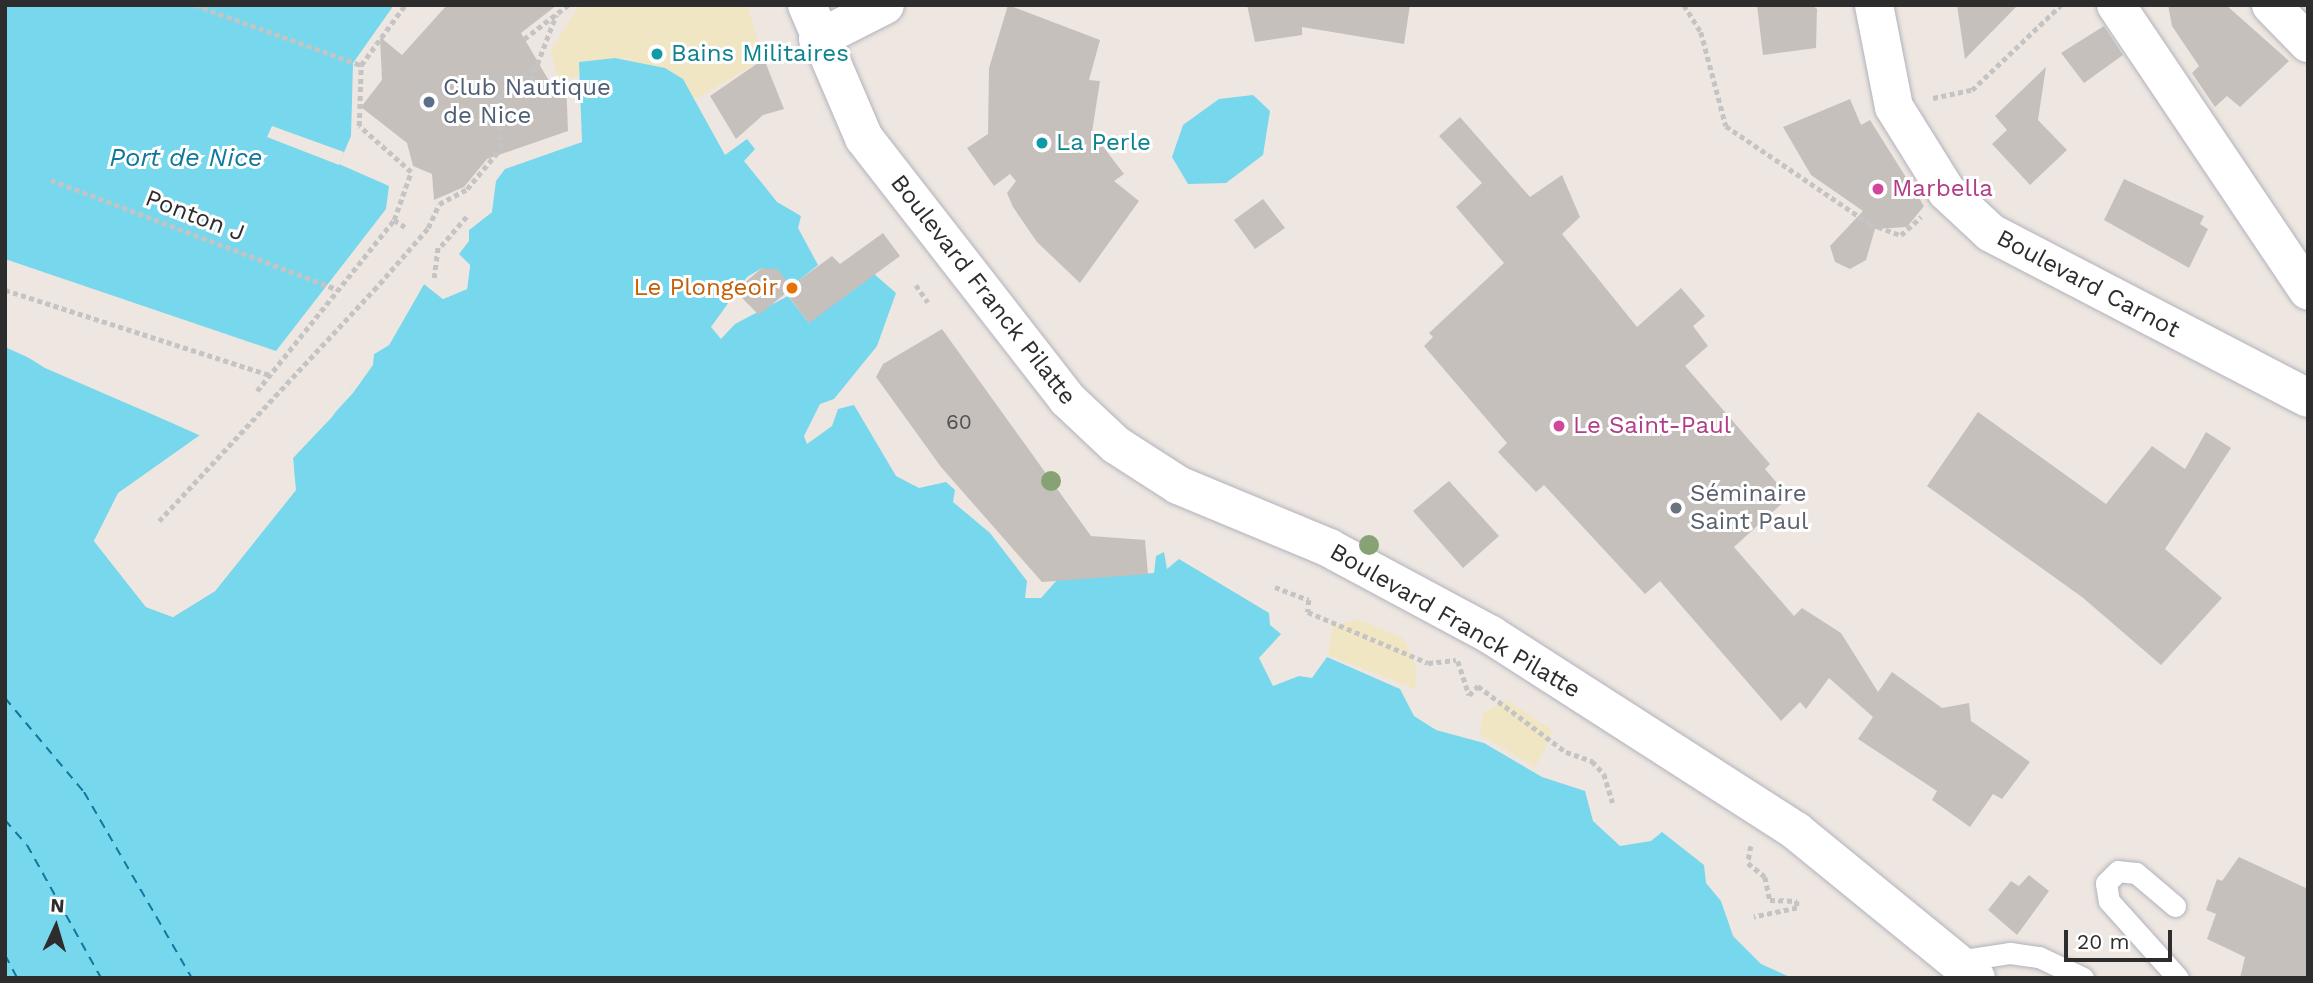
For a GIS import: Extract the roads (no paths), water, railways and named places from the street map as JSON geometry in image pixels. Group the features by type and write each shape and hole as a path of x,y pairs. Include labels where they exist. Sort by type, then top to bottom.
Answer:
{"street":[{"path":"812,22 885,5"},
{"name":"Boulevard Carnot","path":"1874,5 1895,107 1947,192 2030,258 2308,398"},
{"path":"2116,5 2308,292"},
{"path":"2271,5 2308,43"},
{"name":"Boulevard Franck Pilatte","path":"812,22 864,138 1067,399 1116,445 1178,485 1329,548 1491,635 1787,825 1967,969"}],"lane":[{"path":"2175,906 2136,873 2118,871 2106,883 2109,901 2178,978"},
{"path":"1967,969 2030,955 2067,966 2083,978"}],"water":[{"name":"Port de Nice","path":"5,5 394,5 353,63 351,136 339,164 389,186 386,209 276,351 5,259"},
{"path":"615,58 665,68 683,79 725,155 747,139 755,149 744,161 777,202 801,216 798,228 818,265 793,285 762,268 747,277 711,327 721,339 735,324 788,296 809,323 866,267 896,293 877,346 834,399 820,404 804,436 807,444 832,426 838,409 854,405 896,476 919,488 946,482 955,490 953,502 990,533 1027,581 1025,598 1041,598 1057,580 1154,573 1156,556 1164,552 1167,569 1179,559 1269,613 1270,625 1281,634 1259,658 1273,686 1299,676 1312,678 1327,657 1400,689 1414,716 1436,730 1484,743 1542,777 1585,791 1593,821 1620,846 1651,841 1662,832 1704,865 1706,883 1721,901 1733,936 1761,964 1792,978 5,978 5,347 201,436 119,493 94,541 146,607 173,617 215,591 295,491 293,458 332,417 374,354 389,345 424,284 443,299 467,289 470,265 458,254 469,230 492,212 496,181 505,169 582,142 579,62"},
{"path":"1253,95 1270,111 1263,155 1226,183 1188,184 1172,157 1183,125 1219,99"}],"place":[{"name":"Bains Militaires","path":"657,54"},
{"name":"Club Nautique de Nice","path":"429,102"},
{"name":"La Perle","path":"1042,143"},
{"name":"Marbella","path":"1878,189"},
{"name":"Le Plongeoir","path":"792,288"},
{"name":"Le Saint-Paul","path":"1559,426"},
{"name":"Séminaire Saint Paul","path":"1676,508"}]}
